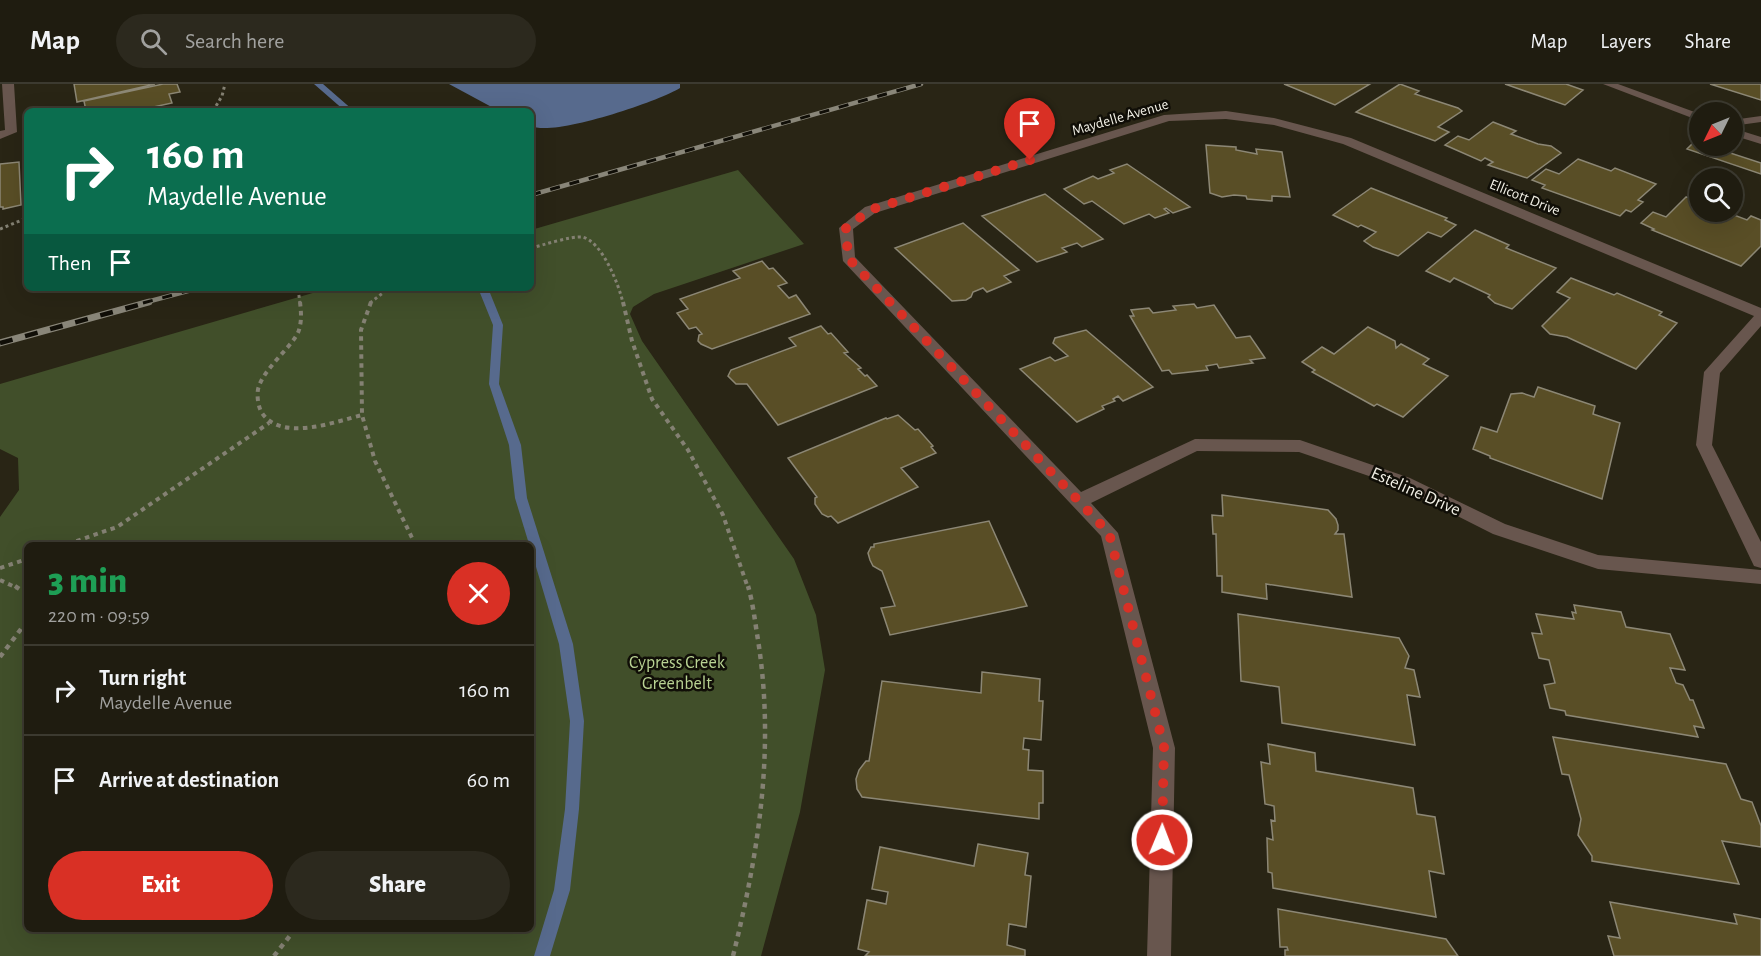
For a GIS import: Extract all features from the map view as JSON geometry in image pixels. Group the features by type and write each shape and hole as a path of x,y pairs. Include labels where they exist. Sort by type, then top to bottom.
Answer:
{"street":[{"path":"6,134 8,84"},
{"name":"Maydelle Avenue","path":"1079,501 848,258 846,228 870,210 1168,118 1226,116 1274,122"},
{"name":"Ellicott Drive","path":"1274,122 1347,141 1761,313"},
{"path":"1761,317 1712,372 1704,445 1761,561"},
{"name":"Esteline Drive","path":"1079,501 1195,445 1300,446 1404,482 1499,529 1598,562 1761,577"},
{"path":"1079,501 1109,533 1164,747 1159,956"}],"lane":[{"path":"1608,84 1689,114"},
{"path":"1743,121 1761,119"},
{"path":"1743,134 1761,141"}],"path":[{"path":"215,108 222,96 225,84"},
{"path":"0,230 24,219"},
{"path":"534,247 581,237 595,243 614,276 622,297 632,341 652,399 688,450 723,515 750,592 764,678 765,773 752,878 733,956"},
{"path":"298,291 302,315 299,332 275,358 258,387 259,408 269,423 280,427 312,428 362,415"},
{"path":"385,291 370,303 361,330 362,415 375,461 414,542"},
{"path":"74,542 117,527 269,423"},
{"path":"0,568 24,560"},
{"path":"0,580 24,592"},
{"path":"0,657 24,625"},
{"path":"274,956 293,932"}],"green space":[{"name":"Cypress Creek Greenbelt","path":"738,170 804,244 654,294 633,307 630,314 642,341 794,559 816,615 825,670 800,812 761,956 0,956 0,517 19,490 18,458 0,449 0,384 320,291 534,291 534,229"}],"water":[{"path":"449,84 680,84 680,88 668,94 629,109 561,127 534,126 534,108 493,108"}],"building":[{"path":"74,84 155,84 77,102"},
{"path":"163,84 177,84 180,92 169,94 172,103 149,108 85,108 84,101"},
{"path":"1284,84 1370,84 1335,105"},
{"path":"1400,84 1419,91 1415,94 1462,111 1438,127 1449,132 1435,141 1356,112"},
{"path":"1505,84 1566,84 1583,90 1565,105"},
{"path":"1710,84 1761,84 1761,100"},
{"path":"1493,122 1516,131 1511,134 1538,144 1551,146 1561,153 1527,178 1488,165 1493,162 1485,158 1481,161 1445,145 1458,136 1469,140"},
{"path":"1206,145 1236,147 1236,150 1257,154 1256,149 1282,152 1290,197 1272,196 1272,201 1247,199 1246,196 1234,195 1222,197 1210,193"},
{"path":"1708,156 1740,156 1761,163 1761,174"},
{"path":"1578,159 1611,171 1615,168 1656,184 1638,200 1643,202 1631,212 1626,210 1620,216 1542,188 1545,185 1532,180 1546,169 1559,174"},
{"path":"19,162 21,205 3,209 0,207 0,164"},
{"path":"1127,164 1190,207 1173,213 1166,208 1164,209 1169,213 1155,218 1149,214 1124,224 1092,201 1084,204 1064,189 1093,176 1098,179 1114,173 1110,170"},
{"path":"1371,188 1447,218 1445,220 1456,225 1441,237 1428,232 1398,256 1373,247 1364,241 1376,232 1361,225 1358,227 1333,215"},
{"path":"1045,194 1103,239 1082,247 1077,243 1062,248 1067,252 1037,262 982,216"},
{"path":"1686,197 1689,197 1689,222 1743,222 1743,218 1747,220 1751,216 1761,220 1761,246 1741,266 1652,230 1654,229 1641,223 1653,212 1666,217"},
{"path":"963,223 1019,270 1004,276 1011,282 987,292 983,288 973,292 966,300 952,301 895,248"},
{"path":"1475,230 1509,245 1506,248 1556,268 1512,309 1495,303 1488,297 1490,295 1454,278 1450,282 1426,271"},
{"path":"762,261 769,269 773,268 787,283 778,286 789,298 796,295 810,314 712,349 701,344 698,341 699,335 702,334 696,327 689,329 677,313 688,309 680,299 740,278 733,271"},
{"path":"1571,278 1614,295 1617,293 1662,312 1659,315 1677,323 1636,369 1567,337 1550,334 1542,326 1570,298 1557,292"},
{"path":"1194,304 1197,308 1214,305 1236,338 1250,336 1265,358 1250,360 1253,363 1219,368 1217,364 1206,366 1208,370 1172,374 1169,370 1162,371 1130,316 1134,316 1131,310 1149,308 1153,313 1176,310 1173,306"},
{"path":"821,326 828,334 831,333 848,352 844,353 877,386 778,425 747,384 736,384 728,376 731,370 796,346 789,338"},
{"path":"1368,327 1395,341 1396,348 1401,344 1429,359 1423,364 1448,376 1403,417 1377,404 1374,406 1312,372 1315,370 1302,362 1322,347 1334,354"},
{"path":"1086,330 1153,387 1123,401 1118,396 1113,399 1115,401 1102,406 1104,409 1077,422 1020,369 1050,357 1055,361 1068,356 1053,343 1055,338"},
{"path":"1538,387 1595,406 1593,414 1620,423 1602,499 1490,458 1473,449 1481,427 1497,432 1511,394 1522,393 1534,397"},
{"path":"898,415 915,430 918,429 936,453 901,468 918,487 838,523 831,516 822,514 815,504 817,497 788,458"},
{"path":"1222,495 1328,510 1338,525 1335,534 1344,534 1352,597 1266,584 1267,599 1222,592 1222,576 1217,576 1216,534 1213,534 1212,515 1223,516"},
{"path":"989,521 1027,606 890,635 881,608 895,606 882,571 873,566 870,560 868,553 871,547 874,547 874,544"},
{"path":"1574,605 1621,612 1626,627 1670,634 1685,670 1670,668 1676,683 1683,685 1690,700 1693,700 1704,728 1694,726 1698,737 1566,715 1565,711 1550,708 1544,685 1555,683 1549,660 1539,658 1532,633 1542,634 1536,614 1574,619 1572,612 1576,613"},
{"path":"1238,614 1399,638 1409,656 1405,668 1414,670 1420,697 1407,695 1415,745 1282,723 1279,687 1241,681"},
{"path":"982,672 1040,679 1039,701 1043,701 1041,740 1024,738 1023,749 1029,750 1028,770 1043,771 1043,803 1039,803 1039,819 862,797 857,789 856,779 859,770 866,761 869,761 882,681 981,693"},
{"path":"1553,737 1726,764 1741,799 1752,802 1761,826 1761,847 1722,841 1739,884 1592,861 1592,856 1578,835 1581,819 1569,775 1562,774"},
{"path":"1268,744 1315,753 1316,771 1413,788 1417,814 1435,817 1444,874 1429,871 1436,917 1273,888 1272,873 1268,872 1267,838 1273,840 1271,820 1275,821 1274,806 1265,804 1261,762 1270,764"},
{"path":"978,844 1028,853 1025,875 1031,876 1026,927 1009,924 1007,945 1025,950 1025,956 865,956 869,952 858,949 867,900 886,904 888,892 872,889 880,847 974,866"},
{"path":"1610,902 1737,924 1734,914 1761,919 1761,956 1614,956 1608,936 1620,938"},
{"path":"1278,909 1446,939 1458,956 1285,956 1285,950 1288,950 1287,947 1280,947"}],"waterway":[{"path":"318,84 346,108"},
{"path":"484,291 498,325 494,384 515,445 521,498 566,644 577,721 572,809 562,890 542,956"}],"railway":[{"path":"534,194 921,84"},
{"path":"143,303 188,291"},
{"path":"0,343 149,302"}],"route":[{"path":"1030,160 870,210 846,228 848,258 1109,533 1164,747 1162,840"}]}
